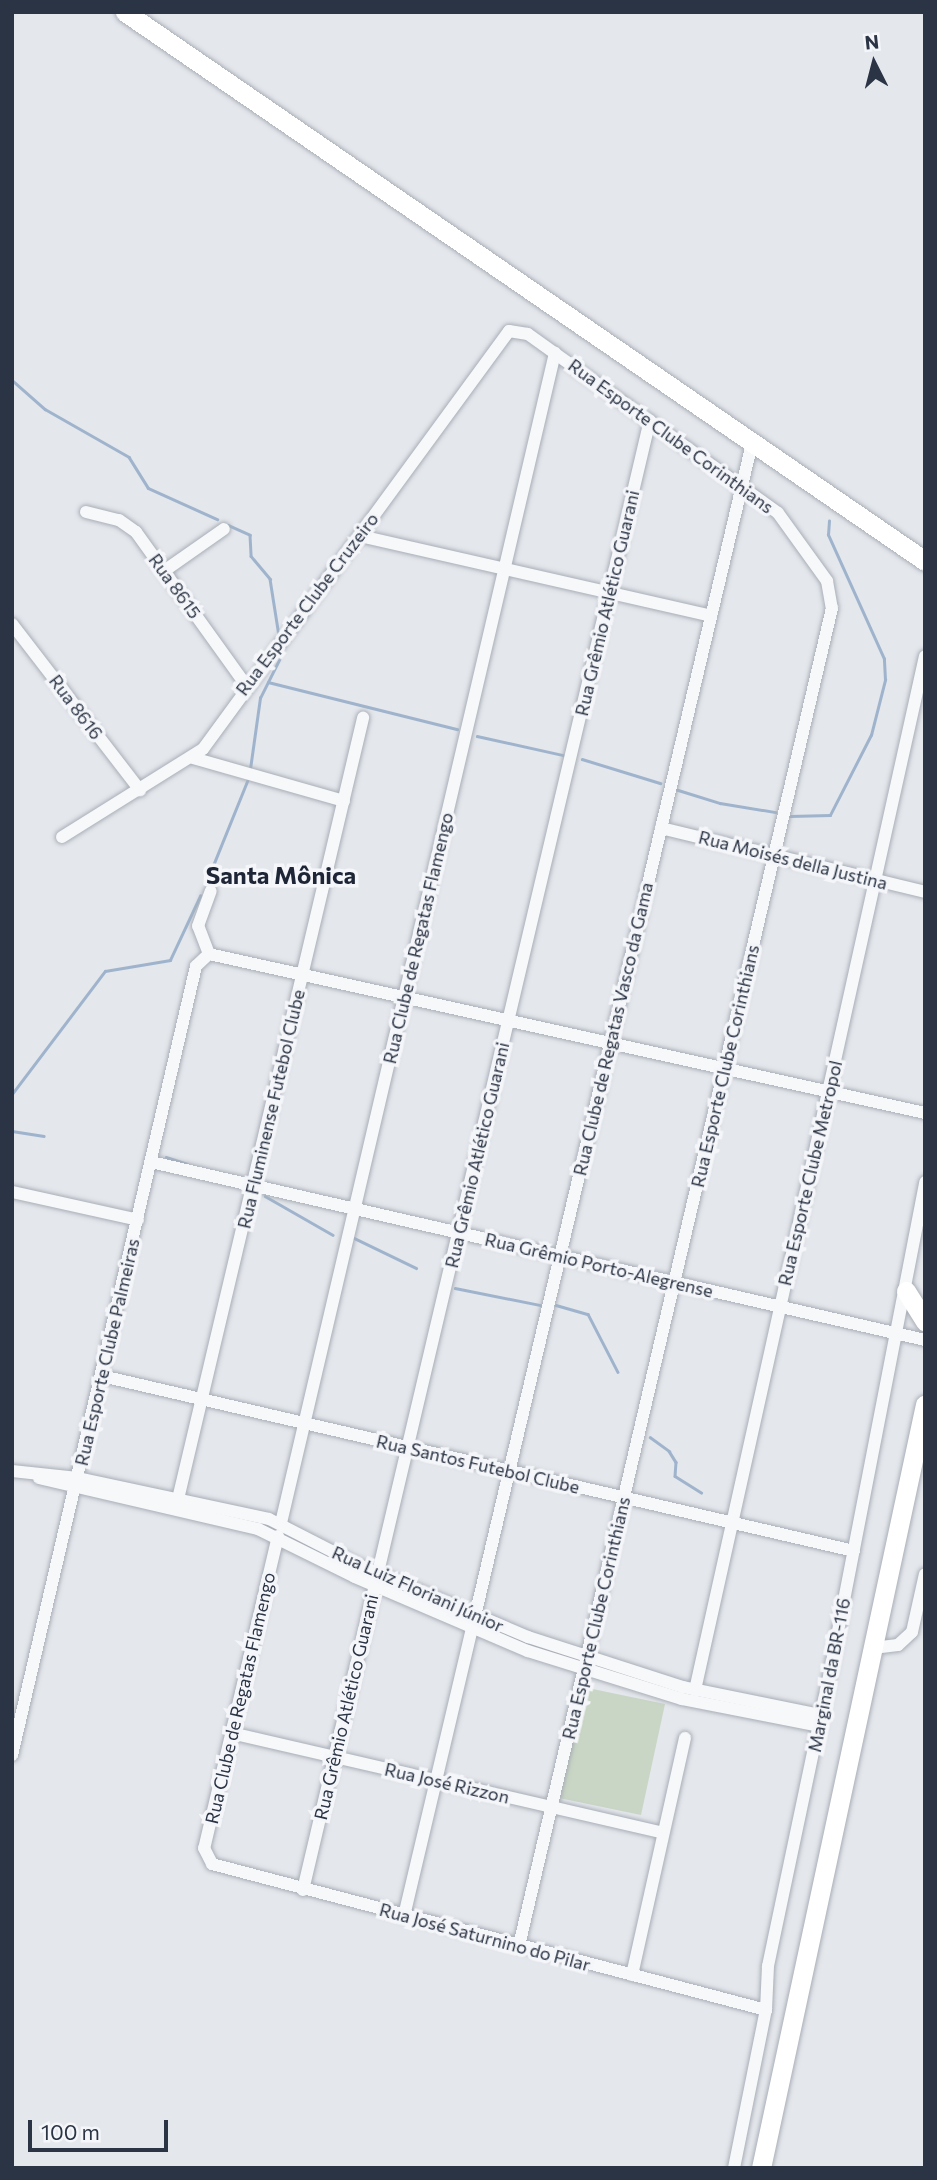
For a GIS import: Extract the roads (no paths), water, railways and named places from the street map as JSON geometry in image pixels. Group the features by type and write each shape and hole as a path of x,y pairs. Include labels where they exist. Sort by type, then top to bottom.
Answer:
{"highway":[{"path":"125,12 925,561"},
{"path":"906,1290 925,1299"},
{"path":"906,1290 925,1322"},
{"path":"761,2168 925,1404"}],"street":[{"name":"Rua Esporte Clube Corinthians","path":"514,330 555,353 786,520 832,593 832,608 519,1946"},
{"name":"Rua Esporte Clube Cruzeiro","path":"62,838 193,758 246,685 292,631 497,343 514,330"},
{"name":"Rua Clube de Regatas Flamengo","path":"207,1860 204,1847 555,353"},
{"name":"Rua Grêmio Atlético Guarani","path":"303,1890 650,421"},
{"name":"Rua Clube de Regatas Vasco da Gama","path":"404,1916 752,443"},
{"name":"Rua 8615","path":"86,512 127,524 246,685"},
{"path":"164,571 224,529"},
{"path":"360,536 711,616"},
{"name":"Rua 8616","path":"12,624 140,790"},
{"name":"Rua Esporte Clube Metropol","path":"695,1690 925,656"},
{"name":"Rua Fluminense Futebol Clube","path":"178,1499 363,719"},
{"path":"193,758 236,773 344,801"},
{"name":"Rua Moisés della Justina","path":"661,828 925,892"},
{"path":"211,891 198,926 209,954 925,1113"},
{"name":"Rua Esporte Clube Palmeiras","path":"12,1755 196,966 209,954"},
{"name":"Rua Grêmio Porto-Alegrense","path":"151,1162 925,1340"},
{"name":"Marginal da BR-116","path":"734,2168 766,2010 768,1966 820,1721 925,1182"},
{"path":"12,1192 138,1220"},
{"name":"Rua Santos Futebol Clube","path":"102,1376 854,1551"},
{"name":"Rua Luiz Floriani Júnior","path":"13,1473 178,1499 279,1530 376,1579 473,1622 681,1699 820,1721"},
{"name":"Rua Luiz Floriani Júnior","path":"77,1483 279,1530"},
{"path":"873,1648 898,1645 912,1632 925,1574"},
{"name":"Rua Luiz Floriani Júnior","path":"585,1663 820,1721"},
{"name":"Rua José Rizzon","path":"231,1733 663,1833"},
{"path":"632,1975 685,1738"},
{"name":"Rua José Saturnino do Pilar","path":"207,1860 219,1868 766,2010"}],"waterway":[{"path":"12,380 45,409 129,457 148,488 217,519"},
{"path":"790,816 830,815 871,735 885,680 884,659 828,535 829,521"},
{"path":"228,525 250,535 251,556 270,579 279,636"},
{"path":"250,769 260,698 280,658"},
{"path":"268,682 457,729"},
{"path":"477,736 563,755"},
{"path":"582,759 660,783"},
{"path":"210,873 248,779"},
{"path":"675,789 720,803 775,812"},
{"path":"12,1094 105,971 170,960 200,896"},
{"path":"12,1131 44,1136"},
{"path":"166,1157 187,1164"},
{"path":"265,1196 333,1235"},
{"path":"354,1238 416,1268"},
{"path":"455,1288 540,1305"},
{"path":"556,1305 588,1314 618,1372"},
{"path":"650,1437 669,1451 676,1462 675,1476 701,1492"}],"district":[{"name":"Santa Mônica","path":"281,875"}]}
